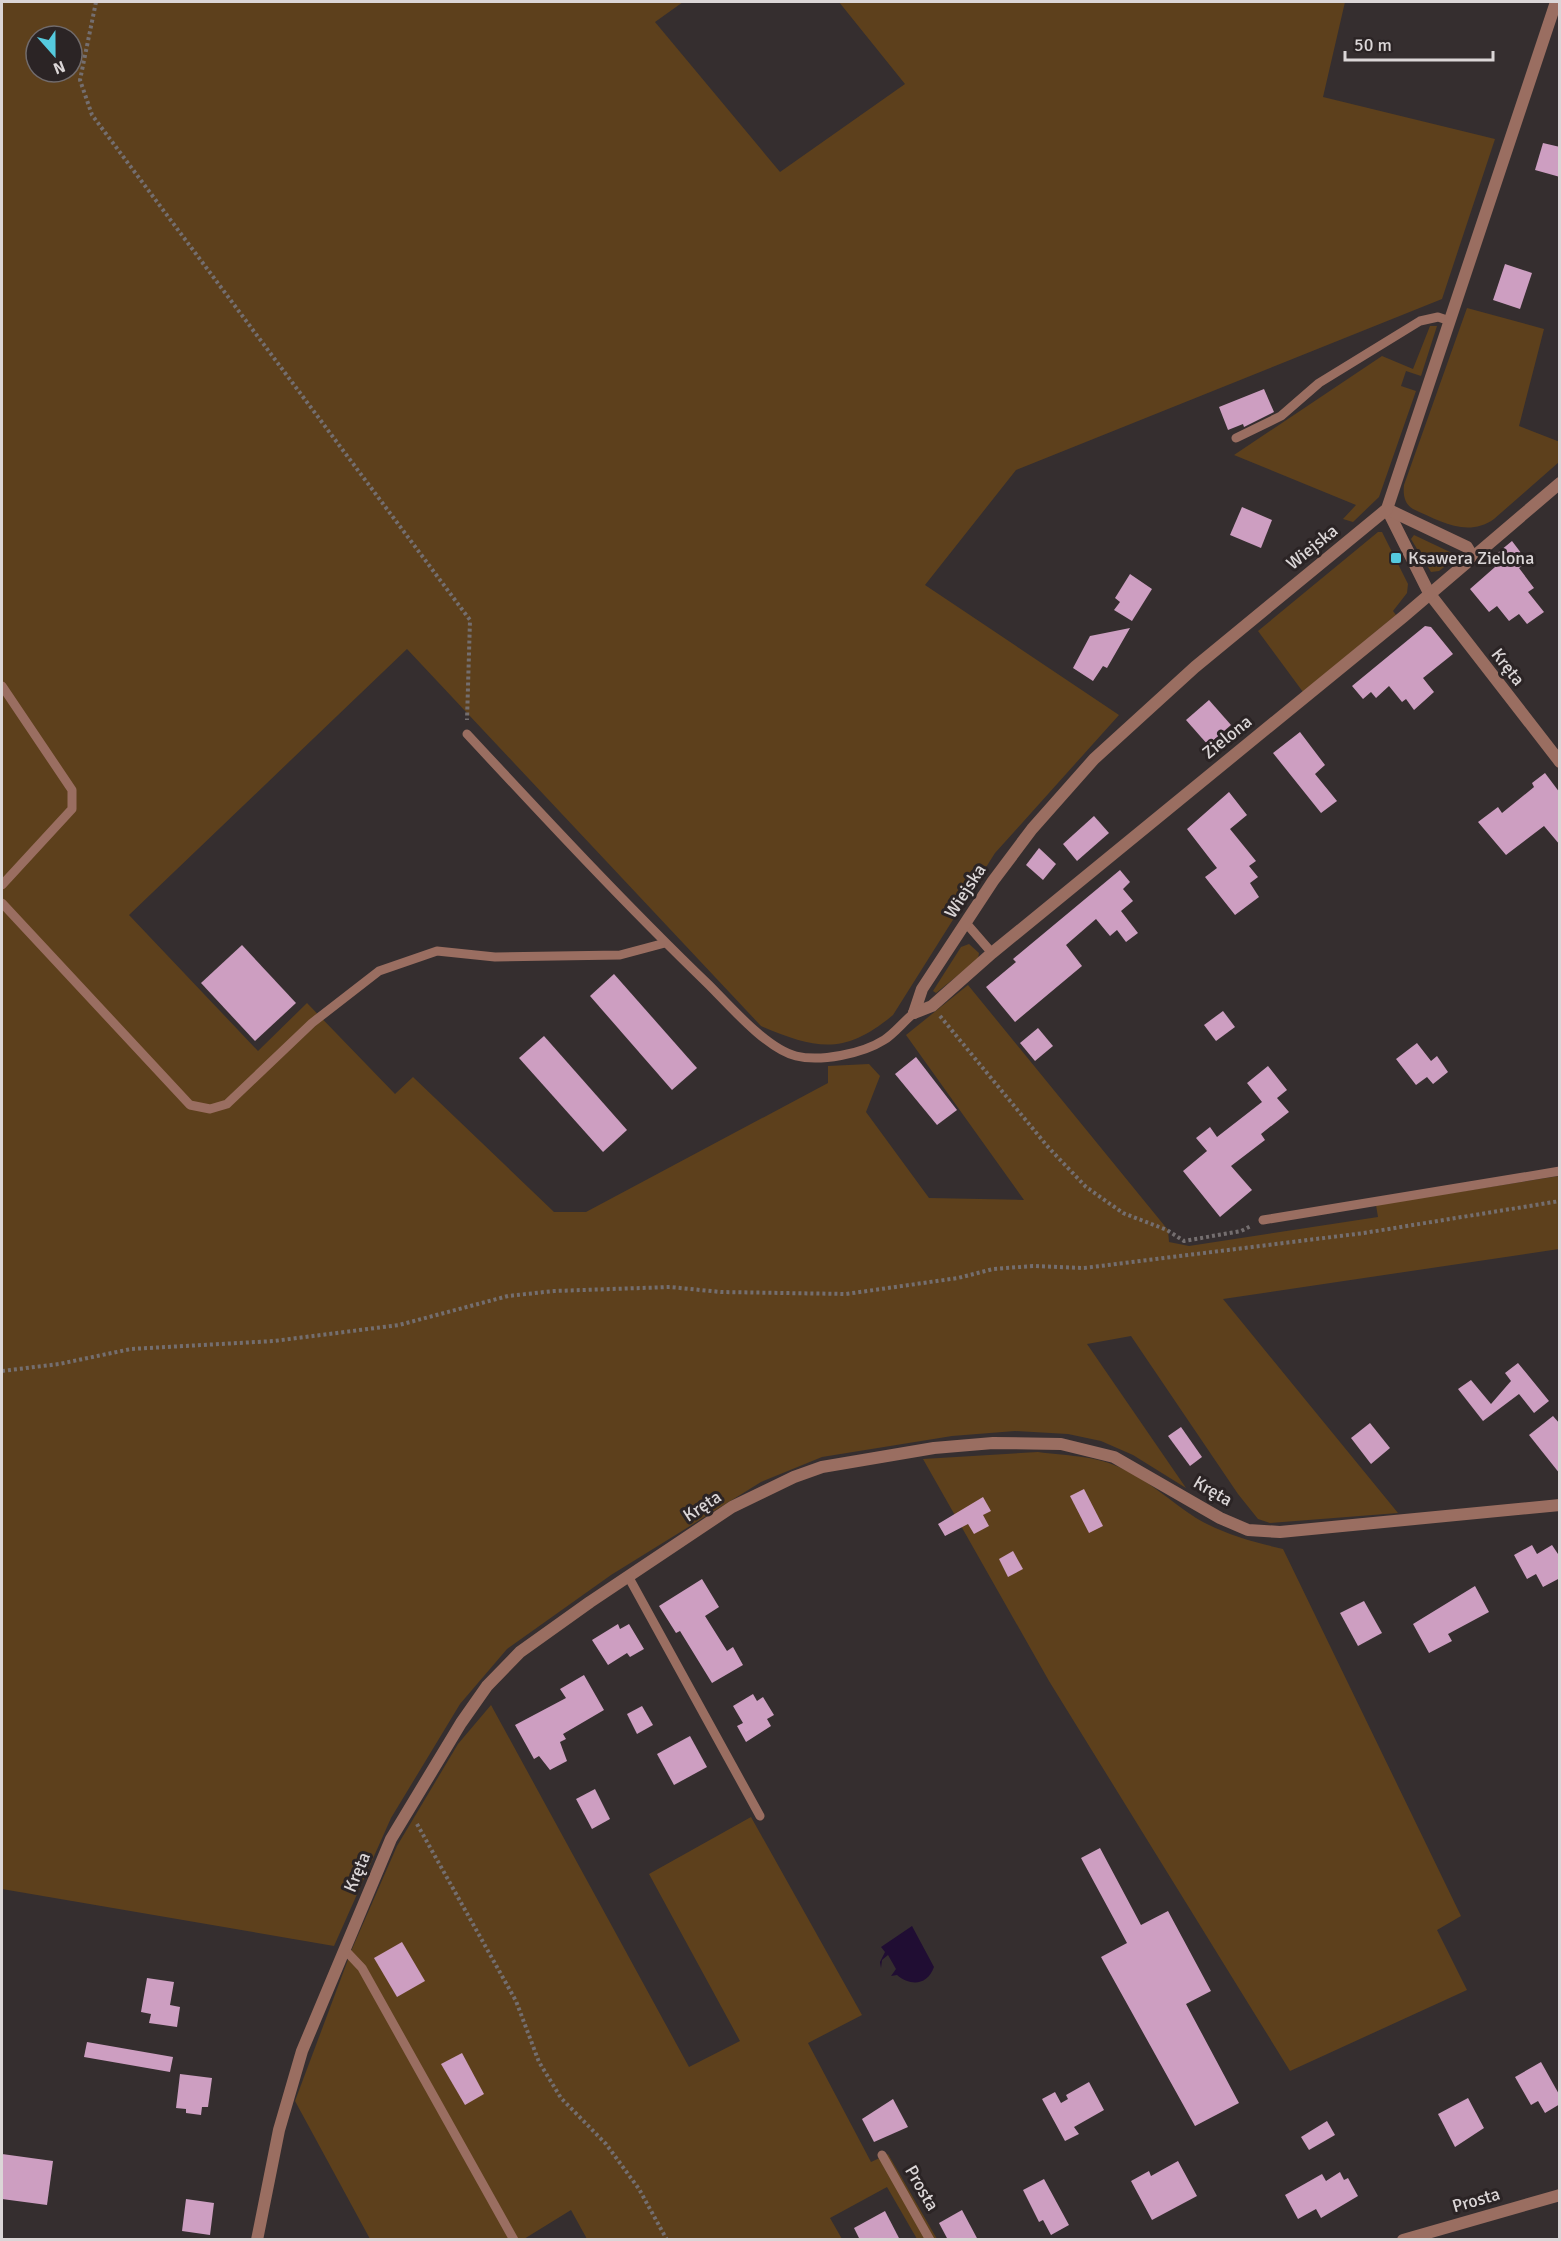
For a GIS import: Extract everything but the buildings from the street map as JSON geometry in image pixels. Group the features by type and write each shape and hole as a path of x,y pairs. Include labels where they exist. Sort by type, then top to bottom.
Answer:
{"street":[{"path":"1473,557 1467,548 1387,509 1556,2"},
{"name":"Zielona","path":"914,1013 932,1006 992,953 1560,483"},
{"name":"Kręta","path":"1387,509 1429,593 1560,762"},
{"name":"Wiejska","path":"914,1013 922,989 993,881 1032,829 1094,759 1195,666 1387,509"},
{"name":"Kręta","path":"256,2240 279,2130 302,2051 391,1839 460,1723 487,1686 520,1652 732,1507 794,1477 841,1463 957,1446 1061,1444 1114,1456 1220,1518 1248,1530 1280,1532 1560,1504"},
{"name":"Prosta","path":"1402,2240 1560,2195"}],"lane":[{"path":"1236,438 1281,416 1319,383 1420,321 1438,317 1450,321"},
{"path":"2,686 72,789 72,809 2,885"},
{"path":"466,734 665,943 744,1020 778,1048 795,1056 823,1059 883,1041 914,1013"},
{"path":"2,903 190,1105 210,1108 227,1104 312,1023 379,971 437,951 495,957 620,955 665,943"},
{"path":"966,923 992,953"},
{"path":"1263,1220 1560,1171"},
{"path":"628,1576 760,1816"},
{"path":"345,1950 362,1968 514,2240"},
{"name":"Prosta","path":"882,2155 930,2240"}],"path":[{"path":"96,2 80,80 92,115 470,621 466,734"},
{"path":"932,1006 1048,1147 1086,1187 1123,1213 1167,1230 1184,1240 1241,1231 1263,1220"},
{"path":"2,1371 59,1364 131,1349 274,1341 399,1325 508,1296 554,1291 670,1287 721,1292 846,1294 958,1278 993,1269 1033,1266 1084,1268 1364,1233 1560,1201"},
{"path":"407,1812 423,1833 447,1881 516,2001 544,2071 561,2098 606,2144 639,2189 667,2240"}],"shaded area":[{"path":"2,2 683,2 655,22 780,172 905,84 839,2 1345,2 1323,97 1495,139 1442,299 1016,470 925,585 1119,715 995,853 893,1015 876,1028 844,1043 829,1044 798,1040 761,1026 407,649 129,915 258,1051 307,1003 395,1094 413,1077 554,1212 586,1212 828,1083 828,1066 869,1064 880,1076 866,1112 929,1198 1024,1200 906,1035 968,985 1168,1230 1169,1242 1189,1246 1378,1217 1376,1205 1559,1176 1559,1249 1223,1299 1398,1513 1270,1523 1258,1519 1238,1494 1131,1336 1087,1344 1186,1488 1133,1455 1101,1441 1068,1434 1015,1431 952,1436 822,1457 761,1482 611,1575 507,1649 460,1704 391,1818 334,1946 2,1889"},
{"path":"1467,308 1544,329 1519,426 1560,442 1559,462 1494,519 1484,525 1474,527 1454,526 1413,509 1406,502 1404,495 1404,485"},
{"path":"1430,326 1437,326 1421,376 1406,371 1401,386 1416,391 1379,497 1353,522 1343,519 1356,505 1234,455 1382,356 1413,369"},
{"path":"1378,532 1382,532 1408,584 1407,593 1393,611 1396,615 1303,692 1258,631"},
{"path":"1414,535 1452,553 1452,561 1439,571 1431,572 1411,539"},
{"path":"969,944 979,953 978,959 936,993 933,991 961,947"},
{"path":"1038,1452 1089,1458 1109,1463 1140,1478 1206,1524 1238,1537 1283,1549 1461,1916 1437,1930 1467,1990 1290,2071 1049,1681 923,1459"},
{"path":"491,1705 689,2067 740,2041 649,1874 751,1817 862,2015 808,2043 871,2162 888,2154 937,2239 917,2239 887,2187 830,2218 842,2239 587,2239 571,2210 524,2239 370,2239 295,2101 352,1949 397,1846 458,1744"},
{"path":"912,1926 934,1967 927,1978 918,1982 907,1981 897,1975 891,1976 896,1969 888,1955 882,1960 881,1968 880,1962 885,1952 881,1947"}],"place":[{"name":"Ksawera Zielona","path":"1396,558"}]}
